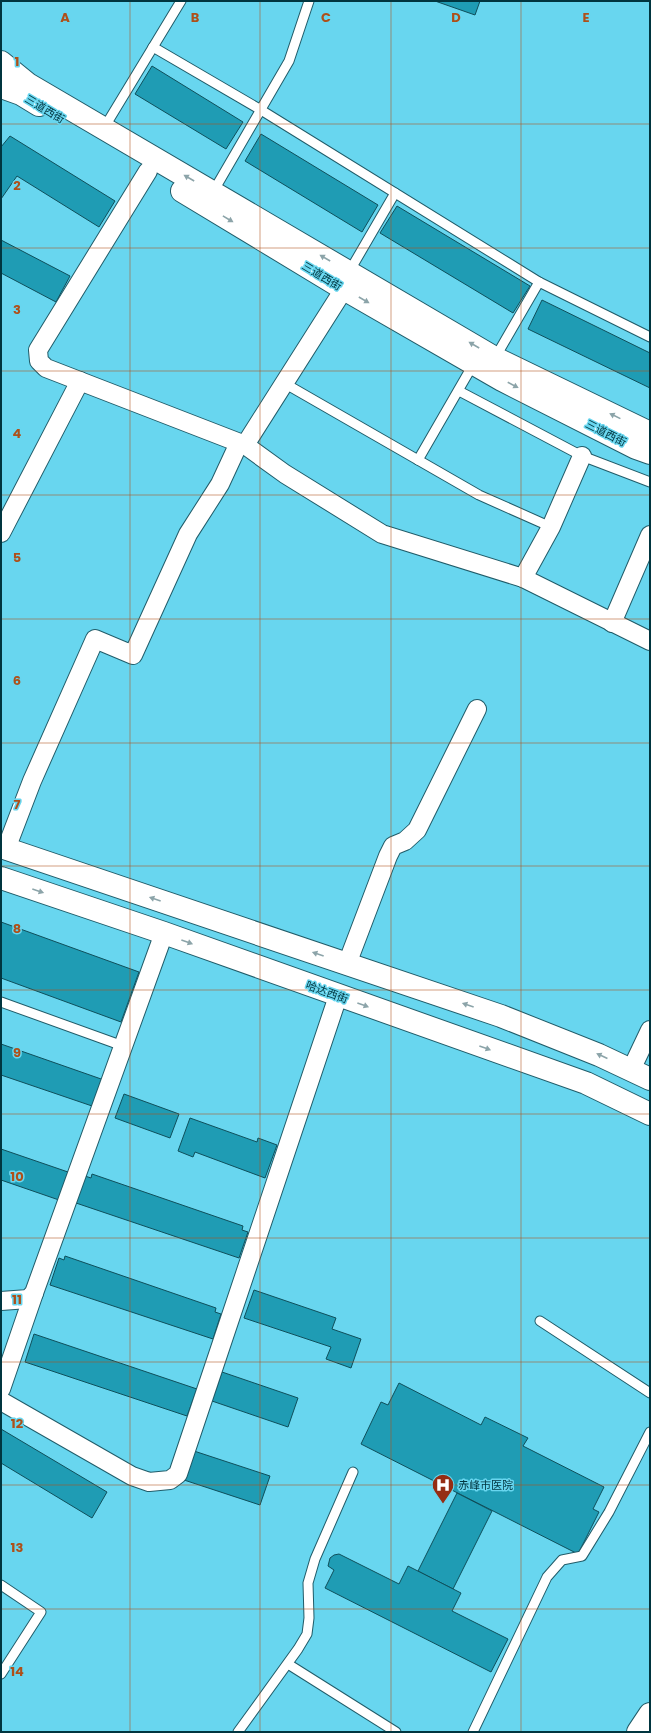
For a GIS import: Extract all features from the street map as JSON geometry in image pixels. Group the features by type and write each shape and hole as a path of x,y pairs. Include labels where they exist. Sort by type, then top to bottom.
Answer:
{"main road":[{"path":"1,62 28,84 213,192 346,280 495,358 650,433"},
{"name":"三道西街","path":"1,87 21,94 148,171 346,280 474,363 561,410 636,448 650,453"},
{"path":"3,848 501,1016 599,1055 641,1075"},
{"name":"哈达西街","path":"1,878 164,933 586,1083 650,1114"},
{"path":"638,1732 650,1714"}],"street":[{"path":"148,171 38,350 39,361 46,368 242,444 285,474 382,534 523,578 650,641"},
{"path":"3,848 95,639 133,656 188,534 220,484 242,444 284,382 346,280"},
{"path":"1,533 80,381"},
{"path":"523,578 551,527 582,456"},
{"path":"612,623 650,535"},
{"path":"347,964 388,856 394,846 405,841 417,830 477,709"},
{"path":"1,1389 34,1293 164,933"},
{"path":"1,1401 132,1476 149,1482 170,1480 178,1474 338,996"},
{"path":"641,1075 650,1030"},
{"path":"1,1301 28,1299 34,1293"}],"lane":[{"path":"104,128 181,1"},
{"path":"213,192 288,62 309,1"},
{"path":"153,47 260,110 539,282 650,337"},
{"path":"346,280 395,193"},
{"path":"495,358 539,282"},
{"path":"418,460 474,363"},
{"path":"284,382 479,495 551,527"},
{"path":"459,391 582,456 650,482"},
{"path":"1,1002 123,1046"},
{"path":"540,1321 650,1393"},
{"path":"473,1732 547,1576 562,1560 582,1556 609,1512 650,1432"},
{"path":"238,1732 288,1664 306,1634 308,1618 308,1582 315,1558 352,1472"},
{"path":"1,1585 41,1612 1,1674"},
{"path":"288,1664 396,1732"}],"building":[{"path":"435,1 480,1 475,15"},
{"path":"152,66 243,122 226,149 135,94"},
{"path":"261,134 378,205 362,232 245,161"},
{"path":"10,136 115,201 99,227 17,176 1,199 1,147"},
{"path":"397,206 530,286 513,313 380,233"},
{"path":"1,240 70,276 56,302 1,273"},
{"path":"542,300 650,353 650,388 528,329"},
{"path":"1,922 139,972 121,1022 1,978"},
{"path":"1,1044 104,1080 95,1107 1,1075"},
{"path":"124,1094 179,1114 170,1138 115,1118"},
{"path":"190,1118 257,1142 258,1138 277,1145 265,1178 195,1152 193,1157 178,1151"},
{"path":"1,1149 68,1172 59,1200 1,1180"},
{"path":"92,1174 243,1226 242,1230 248,1232 239,1258 76,1203 85,1176 91,1178"},
{"path":"65,1256 216,1308 215,1312 221,1314 213,1339 50,1285 59,1258 64,1260"},
{"path":"254,1290 336,1318 332,1329 361,1339 351,1368 326,1359 331,1347 244,1318"},
{"path":"34,1334 197,1389 187,1416 25,1362"},
{"path":"222,1372 298,1398 288,1427 212,1401"},
{"path":"399,1383 481,1425 485,1417 528,1438 523,1446 604,1487 593,1509 599,1512 578,1554 361,1444 381,1402 388,1405"},
{"path":"1,1429 107,1492 92,1518 1,1463"},
{"path":"194,1451 270,1476 260,1505 184,1480"},
{"path":"457,1493 492,1511 453,1589 418,1571"},
{"path":"339,1554 399,1584 408,1566 461,1593 452,1611 508,1639 491,1672 325,1588 334,1570 328,1566 330,1558"}],"place":[{"name":"赤峰市医院","path":"443,1504"}]}
